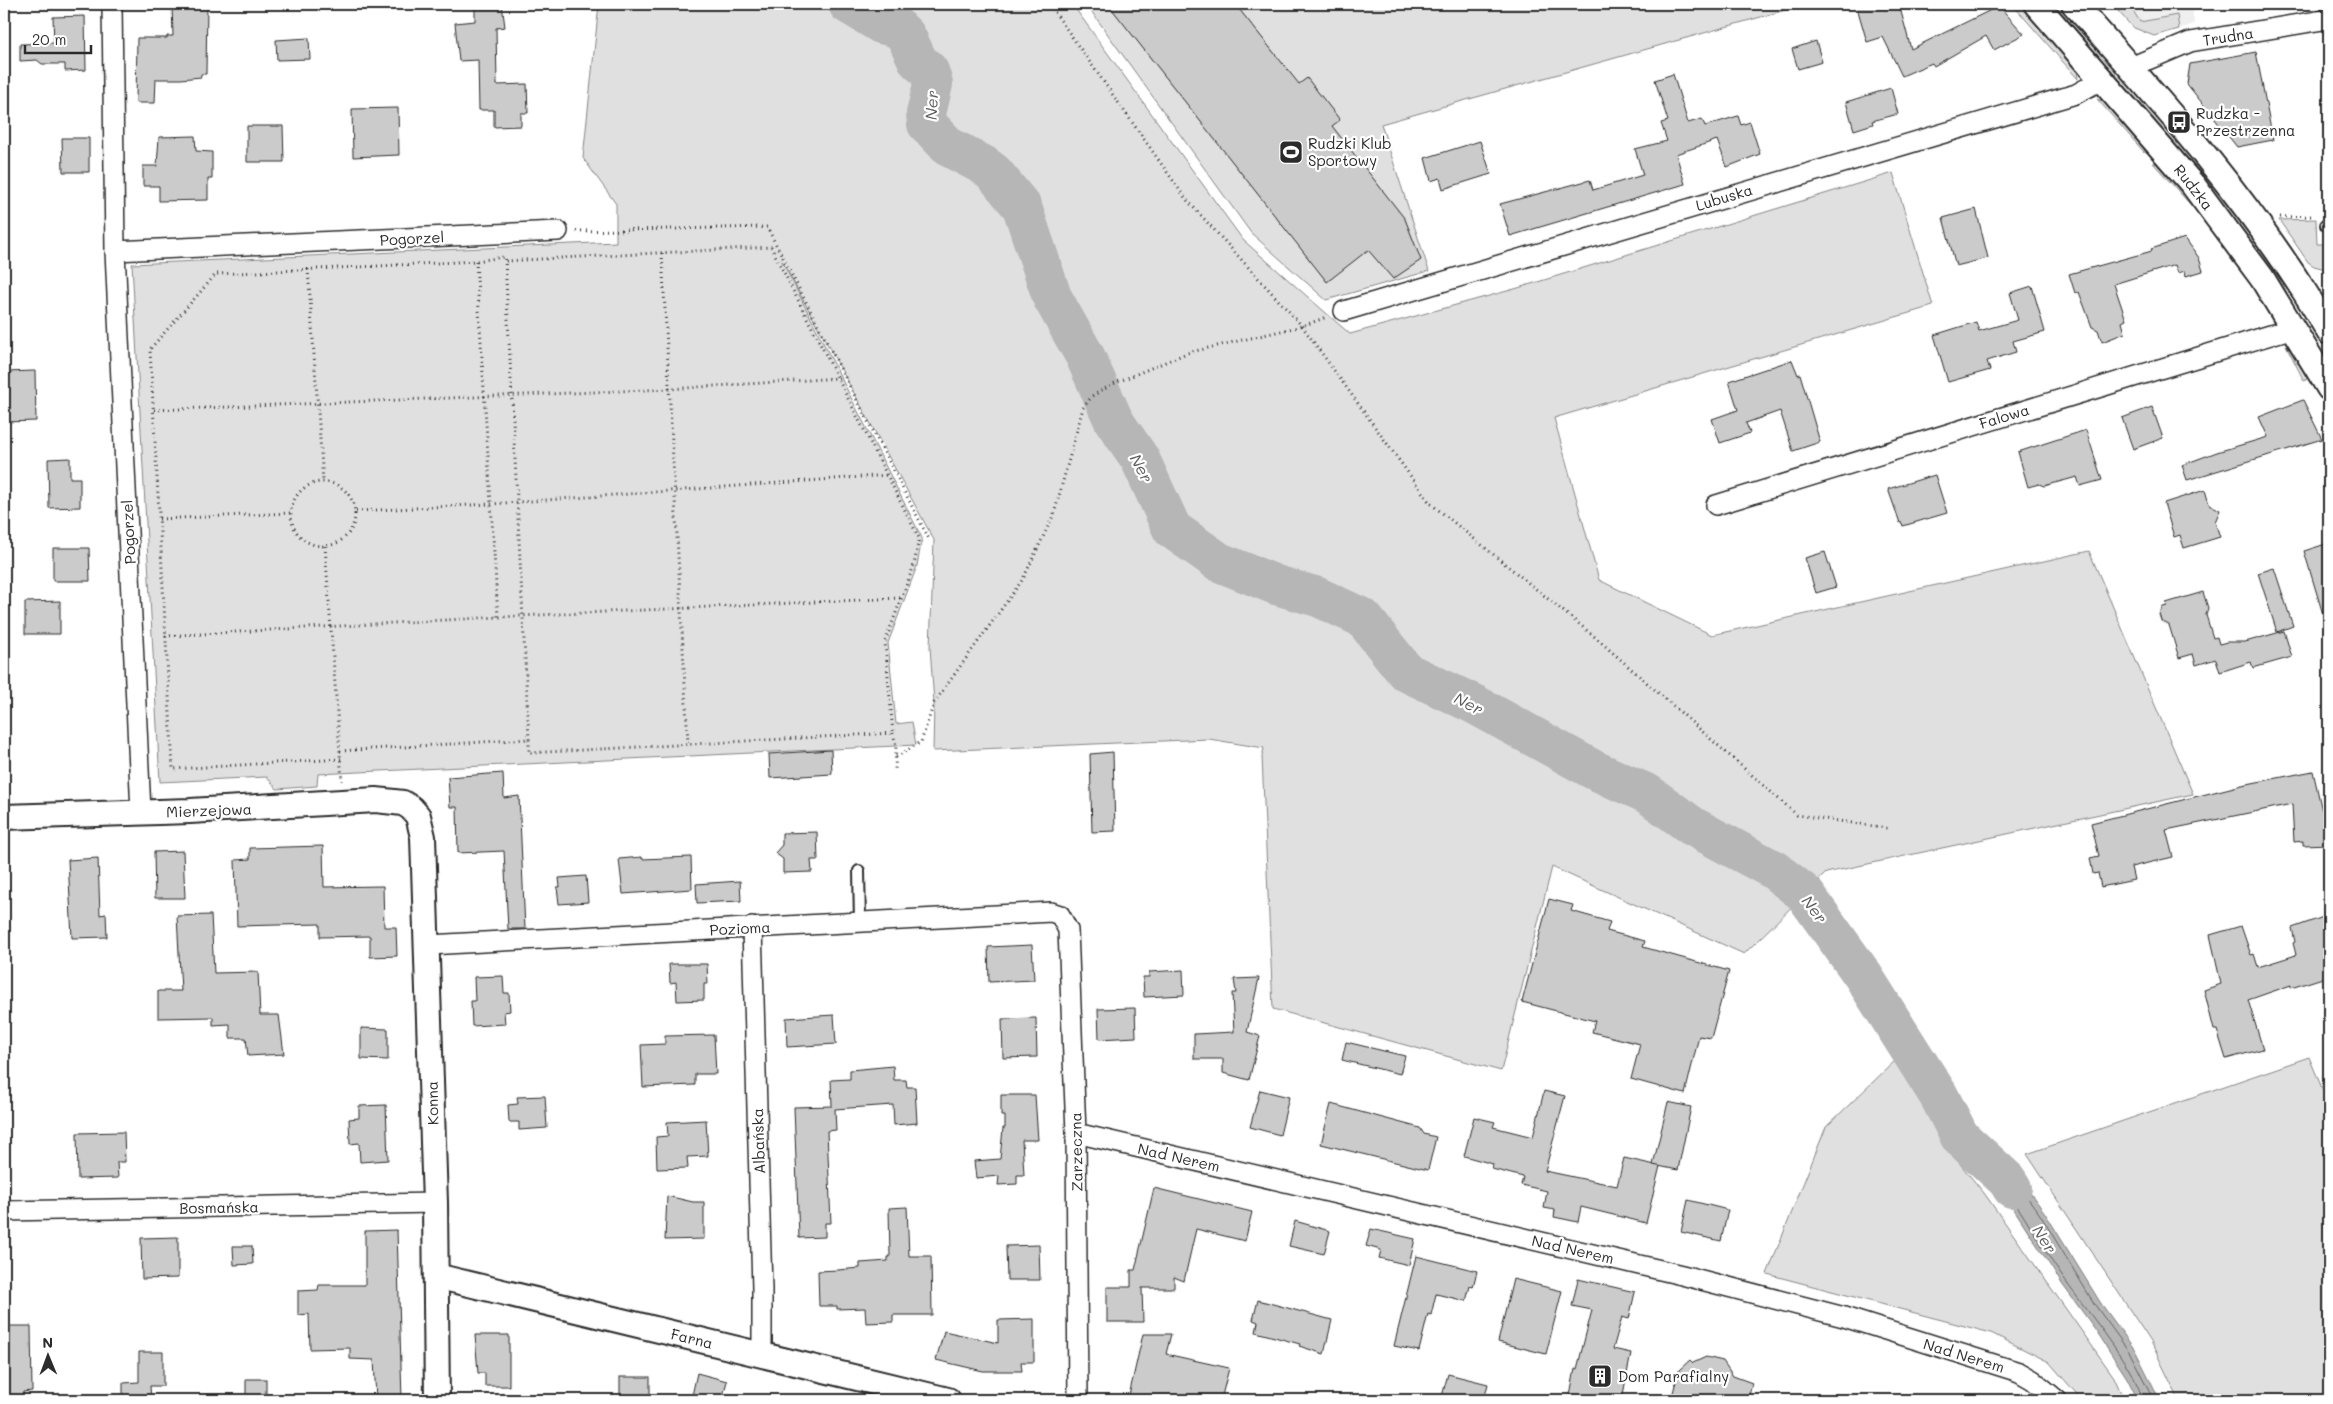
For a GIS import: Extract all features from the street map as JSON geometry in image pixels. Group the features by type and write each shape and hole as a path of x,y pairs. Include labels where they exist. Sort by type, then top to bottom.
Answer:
{"street":[{"name":"Pogorzel","path":"112,4 116,251 141,812"},
{"name":"Rudzka","path":"2036,4 2193,185 2262,278 2329,388"},
{"name":"Rudzka","path":"2074,4 2219,170 2326,320"},
{"name":"Trudna","path":"2130,67 2190,42 2329,20"},
{"name":"Lubuska","path":"1344,311 2076,94 2103,79"},
{"name":"Pogorzel","path":"116,251 558,232"},
{"path":"2293,328 2326,320"},
{"name":"Falowa","path":"1716,505 2293,328"},
{"name":"Mierzejowa","path":"4,817 391,800 411,808"},
{"name":"Konna","path":"411,808 418,816 423,838 428,945 438,1400"},
{"name":"Pozioma","path":"428,945 1051,912"},
{"name":"Zarzeczna","path":"1051,912 1060,915 1068,930 1076,1132 1078,1400"},
{"name":"Albańska","path":"752,927 762,1289 762,1355"},
{"name":"Nad Nerem","path":"1076,1132 1653,1268 1844,1317 2019,1372 2041,1386 2057,1400"},
{"name":"Bosmańska","path":"4,1211 435,1203"},
{"name":"Farna","path":"436,1276 948,1400"}],"lane":[{"path":"859,871 860,922"}],"path":[{"path":"1049,4 1186,199 1302,326 1430,504 1595,637 1797,815 1887,828"},
{"path":"2272,217 2320,216"},
{"path":"558,232 767,227 929,538"},
{"path":"502,234 505,259 529,753 893,733"},
{"path":"341,759 173,769 150,349 216,274 771,247 889,475 919,538 914,565 885,642 893,733 896,745 895,770"},
{"path":"662,253 673,490 688,743"},
{"path":"476,261 498,617"},
{"path":"308,269 322,481"},
{"path":"896,757 921,742 934,703 1023,579 1054,514 1083,408 1092,396 1115,383 1187,353 1302,326 1344,311"},
{"path":"154,410 669,388 839,378"},
{"path":"356,511 490,504 889,475"},
{"path":"322,481 330,482 343,488 351,497 356,511 353,528 346,538 325,546 314,545 301,538 292,524 291,513 295,497 313,483 322,481"},
{"path":"159,519 291,513"},
{"path":"325,546 344,802"},
{"path":"165,636 498,617 901,598"},
{"path":"340,752 529,739"}],"shaded area":[{"path":"599,4 1072,4 1243,240 1350,334 1518,288 1893,173 1933,306 1554,418 1599,580 1712,635 2089,551 2193,794 1826,873 1744,954 1552,867 1501,1071 1273,1009 1262,757 1264,748 1209,739 933,751 934,703 930,647 934,540 782,261 922,538 917,566 888,643 896,724 912,722 916,745 318,774 317,786 277,789 267,777 160,782 132,264 616,242 616,204 583,158"},
{"name":"Rudzki Klub Sportowy","path":"1086,4 1807,4 1381,124 1429,271 1326,300 1251,233"},
{"path":"2012,4 2019,4 2077,70 2078,79"},
{"path":"2051,4 2059,4 2171,130 2208,175 2273,263 2268,266 2203,179"},
{"path":"2112,4 2190,4 2195,24 2154,36 2132,27"},
{"path":"2112,4 2129,4 2140,22 2177,15 2179,29 2154,36 2132,27"},
{"path":"2097,99 2108,104 2145,146 2144,152"},
{"path":"2153,163 2160,164 2206,222"},
{"path":"2316,219 2317,244 2329,244 2329,270 2314,266 2308,262 2279,220"},
{"path":"2286,345 2293,350 2308,375 2306,380 2304,381"},
{"path":"2309,1057 2329,1105 2329,1400 2179,1400 2151,1342 2027,1154"},
{"path":"1898,1058 1947,1148 1984,1193 2114,1377 2124,1400 2082,1400 2049,1362 1991,1333 1767,1274 1826,1127"}],"water":[{"path":"1986,1143 2011,1167 2045,1213 2100,1302 2135,1350 2160,1400 2138,1400 2127,1378 2095,1329 2062,1284 1996,1181 1971,1150"}],"building":[{"path":"172,4 207,4 206,74 201,74 201,77 181,79 156,79 155,103 136,103 137,38 167,38 167,36 173,36"},
{"path":"475,4 502,4 505,27 496,28 497,85 527,84 528,113 521,113 521,126 494,127 494,110 479,110 478,60 459,61 455,23 475,21"},
{"path":"1108,4 1235,4 1299,84 1307,78 1340,120 1332,126 1405,219 1421,260 1393,279 1368,250 1327,282"},
{"path":"1856,4 1899,4 1911,49 1999,6 2024,34 1994,50 1986,36 1934,66 1932,63 1902,76 1883,37 1867,42"},
{"path":"85,16 86,70 65,71 65,64 42,64 37,60 20,61 20,44 54,43 53,17"},
{"path":"309,38 310,59 277,60 276,40"},
{"path":"1816,41 1822,62 1798,69 1792,49"},
{"path":"2256,52 2273,140 2237,147 2187,84 2190,64"},
{"path":"1673,74 1688,123 1702,119 1705,126 1738,116 1741,125 1750,122 1760,154 1727,167 1717,140 1676,154 1685,184 1510,236 1500,204 1590,180 1593,190 1643,175 1635,149 1667,141 1661,123 1668,121 1655,80"},
{"path":"1891,88 1898,114 1872,121 1873,124 1854,130 1846,102"},
{"path":"398,108 399,155 353,157 352,109"},
{"path":"247,126 283,126 284,162 247,162"},
{"path":"195,136 196,151 212,152 212,179 208,179 208,200 159,201 159,186 143,186 143,166 157,166 159,137"},
{"path":"62,138 89,138 89,172 63,172"},
{"path":"1480,141 1491,174 1443,189 1440,178 1431,181 1425,158"},
{"path":"1976,209 1988,258 1956,266 1943,218"},
{"path":"2185,238 2199,258 2203,271 2186,276 2185,271 2178,273 2175,265 2114,284 2126,320 2122,322 2125,333 2102,342 2098,330 2092,327 2079,292 2075,293 2069,274 2152,251 2151,249"},
{"path":"2032,286 2045,332 2013,341 2016,352 1987,361 1990,370 1948,382 1934,335 1976,322 1979,331 2018,320 2010,293"},
{"path":"1792,360 1798,375 1800,374 1820,442 1793,451 1780,411 1746,423 1750,433 1720,443 1712,419 1738,410 1729,381"},
{"path":"35,371 36,421 4,422 4,372"},
{"path":"2303,400 2322,439 2187,480 2182,465 2217,452 2268,437 2259,417"},
{"path":"2152,407 2163,438 2133,449 2122,418"},
{"path":"2086,430 2102,480 2080,486 2077,477 2044,486 2039,484 2028,487 2018,452"},
{"path":"70,458 70,478 80,478 80,507 49,508 48,459"},
{"path":"1935,475 1947,513 1903,526 1900,523 1888,489"},
{"path":"2205,490 2209,504 2220,510 2215,522 2220,537 2184,548 2180,535 2174,537 2164,503"},
{"path":"2329,543 2329,620 2325,621 2304,551"},
{"path":"53,548 89,548 90,581 53,581"},
{"path":"1825,552 1836,587 1816,593 1805,558"},
{"path":"2274,568 2293,626 2277,632 2258,573"},
{"path":"2203,592 2208,608 2206,615 2213,638 2217,637 2219,644 2245,642 2284,631 2292,657 2253,668 2251,662 2220,672 2216,659 2196,665 2193,654 2179,658 2169,625 2161,621 2159,614 2163,607 2167,606 2166,603"},
{"path":"60,601 60,634 25,634 25,602"},
{"path":"831,750 832,774 770,778 769,754"},
{"path":"1113,752 1115,831 1092,832 1090,754"},
{"path":"2313,771 2322,811 2329,811 2329,844 2303,845 2303,841 2294,842 2292,804 2166,830 2173,857 2131,867 2134,880 2101,887 2098,873 2093,874 2090,858 2099,856 2091,823 2242,785"},
{"path":"503,773 504,798 519,796 525,929 508,929 504,851 458,853 457,807 450,807 448,777"},
{"path":"817,832 818,860 811,860 812,872 783,873 783,859 775,853 782,845 782,833"},
{"path":"323,846 324,887 383,886 384,927 396,927 397,956 370,957 370,936 320,937 320,924 237,926 235,860 250,859 250,848"},
{"path":"183,851 185,898 155,898 154,852"},
{"path":"642,857 642,859 691,857 692,889 623,894 619,859"},
{"path":"98,858 100,915 106,914 107,937 72,938 68,860"},
{"path":"586,876 588,902 559,904 557,887 560,887 559,878"},
{"path":"740,881 741,901 697,903 696,884"},
{"path":"1549,899 1573,905 1571,911 1610,922 1607,931 1645,941 1643,947 1729,971 1711,1038 1699,1036 1685,1094 1631,1079 1640,1044 1592,1032 1595,1021 1522,1002"},
{"path":"211,915 214,973 258,972 260,1015 279,1015 284,1054 248,1056 246,1038 230,1038 230,1024 213,1025 213,1017 158,1018 158,991 181,991 177,916"},
{"path":"2329,915 2329,976 2291,988 2291,985 2248,1000 2263,1049 2226,1059 2217,1030 2214,1030 2204,990 2221,984 2210,935 2241,926 2251,955 2254,954 2258,967 2296,955 2292,928"},
{"path":"1032,945 1034,980 989,982 988,947"},
{"path":"669,964 707,964 708,984 704,984 704,1000 677,1001 676,982 670,983"},
{"path":"1183,970 1184,995 1144,997 1143,977 1149,977 1149,972"},
{"path":"503,976 504,993 509,993 510,1011 504,1012 505,1024 472,1026 471,1001 475,1001 474,977"},
{"path":"1259,978 1247,1032 1260,1036 1249,1080 1223,1073 1223,1059 1194,1059 1194,1034 1234,1032 1232,993 1236,993 1234,979"},
{"path":"1135,1008 1136,1037 1099,1039 1098,1009"},
{"path":"834,1015 836,1044 787,1047 786,1018"},
{"path":"1036,1018 1037,1057 1003,1058 1002,1019"},
{"path":"361,1028 388,1029 388,1060 361,1059"},
{"path":"714,1035 716,1074 695,1074 695,1085 643,1087 641,1045 665,1044 665,1036"},
{"path":"1346,1042 1405,1056 1400,1074 1342,1060"},
{"path":"893,1066 894,1080 906,1080 907,1087 915,1087 917,1123 894,1125 893,1105 835,1109 836,1130 827,1131 831,1223 825,1223 825,1237 799,1238 794,1107 832,1106 831,1080 850,1079 850,1070"},
{"path":"1260,1090 1289,1097 1280,1135 1250,1127"},
{"path":"1544,1091 1565,1096 1545,1171 1617,1186 1624,1158 1660,1166 1646,1223 1581,1207 1578,1222 1554,1217 1555,1210 1544,1208 1547,1191 1521,1185 1523,1177 1492,1169 1493,1164 1464,1156 1474,1117 1495,1122 1493,1127 1533,1137"},
{"path":"1001,1095 1035,1095 1038,1140 1022,1140 1024,1175 1017,1175 1017,1184 998,1185 999,1176 976,1178 974,1161 1000,1159 1003,1128 1005,1128 1005,1116 1001,1116"},
{"path":"545,1096 547,1128 519,1130 519,1122 509,1122 508,1105 518,1104 517,1097"},
{"path":"1668,1102 1691,1107 1678,1170 1653,1165"},
{"path":"1331,1104 1420,1128 1424,1134 1436,1137 1428,1170 1321,1144"},
{"path":"386,1105 388,1160 360,1162 359,1143 350,1144 349,1119 359,1118 359,1106"},
{"path":"706,1120 708,1156 687,1157 688,1168 657,1169 656,1137 668,1136 667,1122"},
{"path":"124,1132 125,1162 117,1162 118,1178 78,1179 77,1133"},
{"path":"1154,1188 1252,1212 1245,1241 1196,1229 1184,1281 1174,1277 1174,1288 1142,1288 1143,1322 1107,1322 1107,1287 1131,1287 1131,1270 1135,1270"},
{"path":"667,1196 693,1202 704,1202 704,1239 665,1240"},
{"path":"1688,1200 1728,1210 1721,1241 1681,1232"},
{"path":"907,1207 909,1256 931,1256 932,1315 893,1315 893,1322 866,1323 865,1308 837,1309 837,1306 819,1306 818,1271 860,1268 860,1263 888,1261 888,1257 890,1257 889,1208"},
{"path":"1295,1221 1330,1231 1324,1254 1289,1246"},
{"path":"1371,1229 1415,1239 1409,1265 1379,1258 1381,1250 1366,1246"},
{"path":"397,1230 402,1400 376,1400 374,1360 350,1359 350,1348 310,1349 309,1314 298,1315 298,1291 318,1290 319,1285 365,1285 365,1231"},
{"path":"178,1237 178,1278 142,1279 141,1238"},
{"path":"1039,1245 1040,1280 1007,1280 1006,1246"},
{"path":"233,1246 252,1246 253,1264 234,1265"},
{"path":"1416,1256 1477,1271 1473,1287 1470,1286 1466,1301 1436,1294 1431,1315 1428,1314 1419,1351 1394,1346"},
{"path":"1513,1279 1562,1291 1546,1354 1498,1342"},
{"path":"1578,1279 1635,1292 1629,1319 1622,1317 1613,1349 1631,1353 1622,1400 1569,1400 1575,1369 1577,1369 1592,1310 1572,1306"},
{"path":"1258,1300 1332,1320 1324,1354 1299,1346 1300,1344 1256,1332 1258,1322 1253,1320"},
{"path":"1034,1319 1034,1362 1021,1362 1022,1371 983,1371 936,1360 944,1331 998,1343 998,1320"},
{"path":"4,1326 31,1326 32,1391 23,1392 23,1399 4,1399"},
{"path":"1143,1334 1171,1334 1166,1354 1229,1368 1221,1400 1128,1400"},
{"path":"475,1335 509,1335 509,1386 485,1386 485,1373 478,1373"},
{"path":"139,1352 163,1352 163,1386 150,1386 151,1400 123,1400 123,1383 139,1382"},
{"path":"1706,1357 1723,1361 1733,1376 1752,1383 1748,1400 1671,1400 1679,1370 1690,1360 1693,1363"},
{"path":"697,1373 727,1381 722,1400 691,1400"},
{"path":"1448,1374 1488,1384 1484,1400 1441,1400"},
{"path":"620,1377 650,1377 650,1400 620,1400"},
{"path":"246,1379 266,1379 266,1400 246,1400"}],"waterway":[{"name":"Ner","path":"848,4 881,24 898,28 906,36 918,61 929,71 933,84 926,114 927,124 949,147 985,166 994,173 1022,207 1052,297 1085,356 1114,421 1140,459 1172,529 1219,562 1276,585 1318,597 1363,618 1406,672 1474,704 1594,770 1648,794 1692,826 1774,870 1804,893 1862,974 1939,1096 1960,1137 2007,1180 2012,1188"}],"place":[{"name":"Rudzka - Przestrzenna","path":"2179,122"},
{"name":"Rudzki Klub Sportowy","path":"1291,152"},
{"name":"Dom Parafialny","path":"1600,1376"}]}
